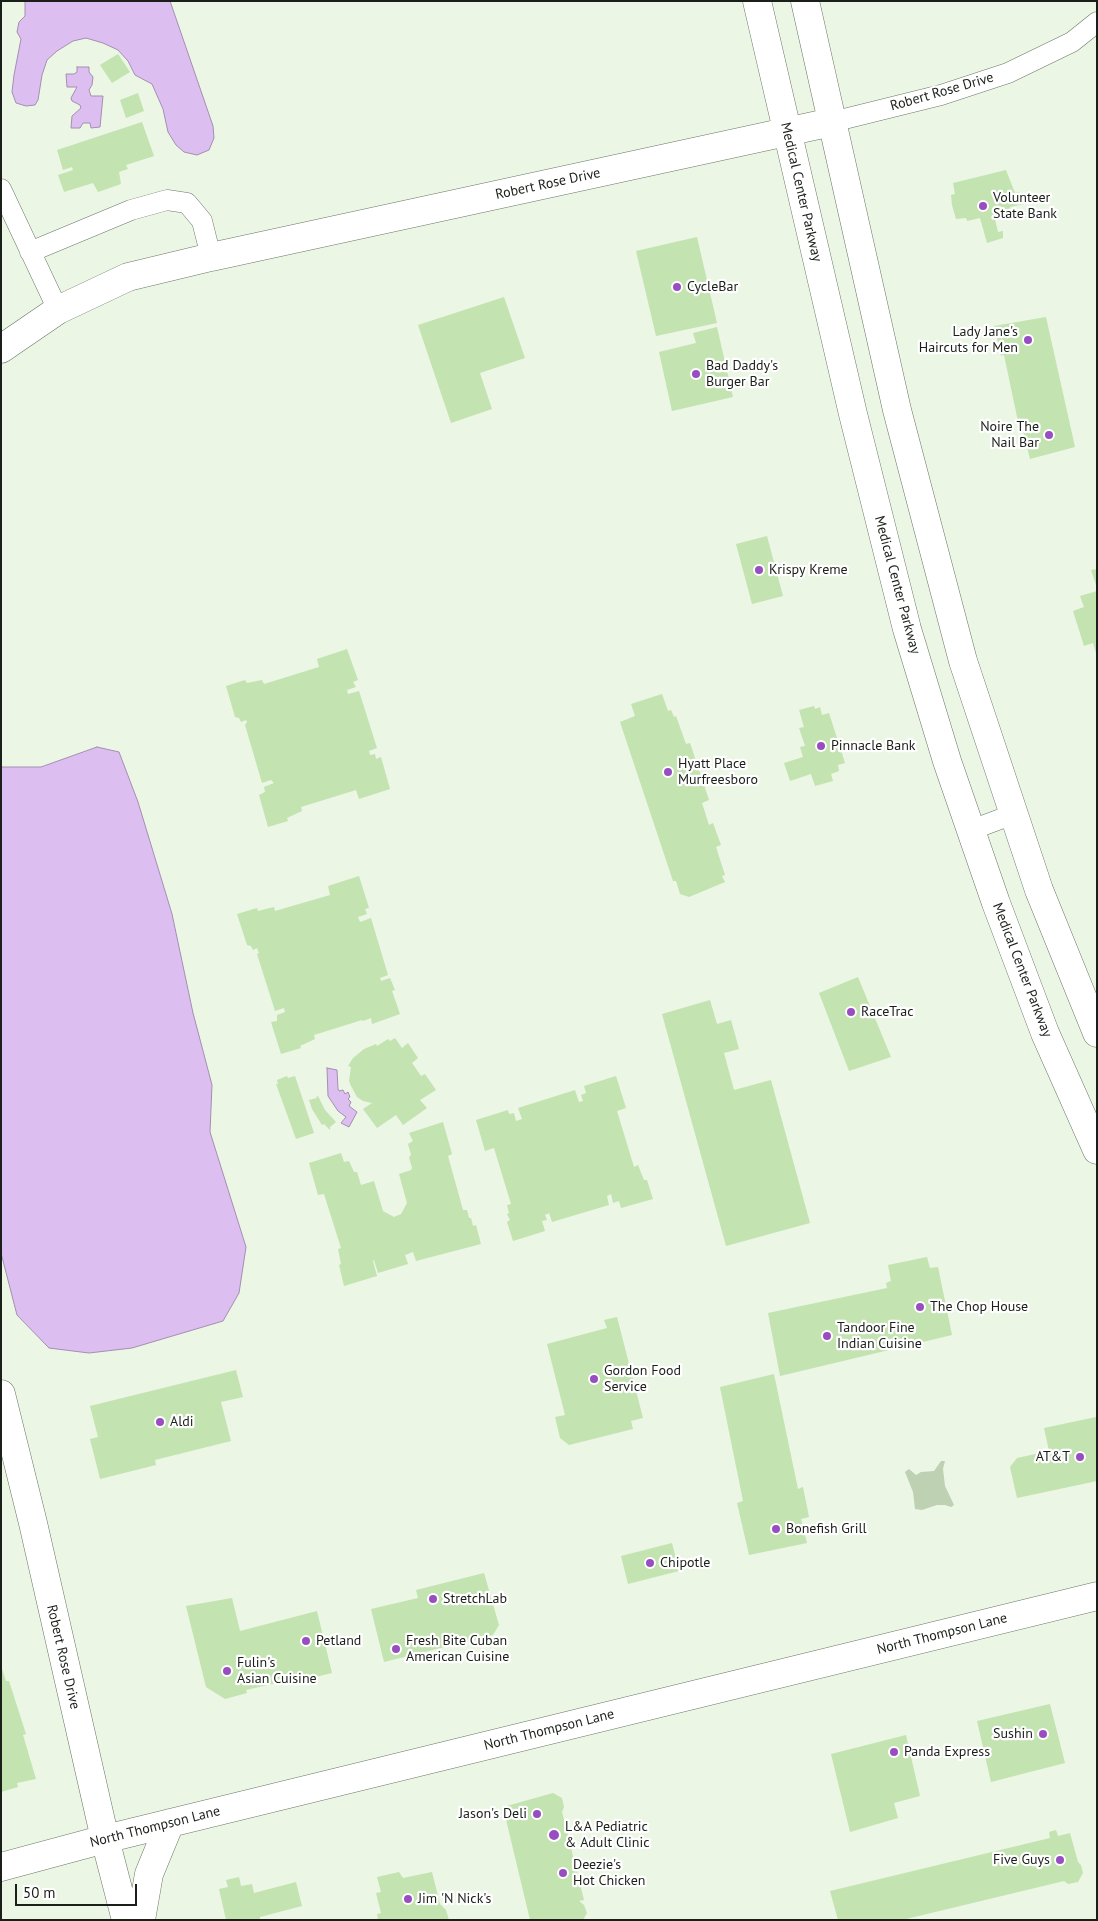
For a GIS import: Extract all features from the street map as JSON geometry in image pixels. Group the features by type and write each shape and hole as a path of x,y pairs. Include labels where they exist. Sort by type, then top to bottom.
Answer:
{"main road":[{"name":"Medical Center Parkway","path":"757,1 853,414 902,612 948,761 996,903 1045,1033 1097,1150"},
{"path":"805,1 896,410 963,660 1039,890 1097,1033"},
{"name":"Robert Rose Drive","path":"1,349 58,310 128,277 211,257 832,122"},
{"name":"Robert Rose Drive","path":"1,1394 105,1839 126,1920"},
{"name":"North Thompson Lane","path":"1,1867 105,1839 1097,1596"},
{"path":"141,1920 149,1874 170,1823"}],"street":[{"name":"Robert Rose Drive","path":"832,122 941,95 1008,73 1072,42 1097,22"},
{"path":"1,189 58,310"},
{"path":"30,252 131,210 167,200 187,203 202,221 211,257"},
{"path":"971,830 1014,814"}],"green space":[{"path":"941,1461 945,1461 943,1469 945,1486 954,1505 951,1507 937,1505 922,1510 915,1509 913,1492 905,1472 909,1469 916,1475 921,1472 934,1471"}],"shaded area":[{"path":"25,1 170,1 213,126 214,138 209,150 197,155 184,152 176,145 168,132 163,109 152,84 135,75 128,61 118,50 86,38 73,41 47,60 42,75 38,100 35,105 26,106 16,103 12,92 21,39 17,32 19,22 25,16"},
{"path":"77,67 89,67 89,72 93,77 89,90 91,96 103,96 100,127 91,128 90,123 83,123 80,128 71,128 72,116 81,108 80,105 72,101 71,98 77,87 67,87 66,74 74,74 77,72"},
{"path":"97,747 119,752 138,802 172,914 193,1013 212,1085 210,1132 246,1247 239,1293 223,1321 132,1348 89,1353 49,1348 17,1315 1,1253 1,767 41,767"},
{"path":"327,1068 337,1070 338,1089 339,1091 343,1090 345,1094 348,1092 350,1097 348,1099 351,1102 349,1106 357,1112 349,1127 341,1123 346,1117 338,1111 328,1096"}],"building":[{"path":"118,54 130,72 112,83 100,65"},
{"path":"138,93 144,111 126,118 120,100"},
{"path":"142,122 154,156 126,165 128,169 119,172 121,184 98,192 93,183 64,192 58,175 73,170 72,167 63,170 57,150"},
{"name":"Volunteer State Bank","path":"1006,170 1015,193 1019,192 1024,204 1010,207 1010,211 994,215 998,232 1003,231 1003,238 987,243 980,218 967,221 966,218 956,219 951,195 955,194 953,183"},
{"name":"CycleBar","path":"697,237 717,323 656,336 636,251"},
{"path":"504,297 525,358 480,373 492,409 451,423 418,325"},
{"path":"1046,317 1075,447 1030,459 1023,430 1020,431 1004,355 1001,356 994,326"},
{"name":"Bad Daddy's Burger Bar","path":"717,327 733,397 672,411 659,352 696,343 693,333"},
{"name":"Krispy Kreme","path":"767,536 783,596 752,604 736,544"},
{"path":"1097,569 1097,585 1096,585 1091,570"},
{"path":"1097,591 1096,653 1093,643 1084,646 1073,611 1084,607 1080,596"},
{"path":"347,649 358,680 353,682 356,687 347,690 348,694 359,691 377,748 369,751 370,755 375,754 376,759 381,757 390,789 359,799 356,790 301,807 302,811 287,818 288,821 268,827 259,795 265,792 264,787 274,783 271,780 262,783 245,725 247,722 246,720 241,722 239,718 235,717 226,686 245,680 247,683 262,680 264,684 319,667 317,659"},
{"name":"Hyatt Place Murfreesboro","path":"662,694 668,711 671,710 674,717 676,716 686,744 690,743 709,800 702,803 709,825 713,823 721,845 716,847 725,875 722,876 725,882 689,897 680,894 676,881 673,881 620,722 635,716 631,704"},
{"name":"Pinnacle Bank","path":"814,706 815,709 820,707 822,715 829,713 845,763 838,765 839,771 831,774 833,781 815,786 811,774 790,781 784,763 803,757 800,747 805,746 799,728 804,727 799,710"},
{"path":"359,876 369,908 365,909 367,914 358,917 360,922 371,918 388,975 380,978 381,981 390,978 395,990 392,991 400,1014 372,1024 371,1018 362,1020 314,1035 315,1039 300,1046 301,1048 281,1054 271,1022 277,1021 277,1015 285,1012 284,1008 275,1011 257,954 259,953 257,948 253,950 251,946 247,945 237,914 257,908 258,911 274,907 275,911 330,895 328,886"},
{"path":"858,977 891,1057 849,1071 819,993"},
{"path":"710,1000 717,1024 731,1020 739,1049 724,1053 734,1090 771,1080 810,1223 726,1246 662,1014"},
{"path":"395,1038 402,1048 408,1043 418,1058 412,1063 421,1076 425,1074 436,1090 420,1100 427,1108 403,1125 396,1115 377,1128 363,1109 372,1103 357,1097 349,1081 351,1067 348,1066 353,1058 364,1049 376,1044 377,1046 388,1039 390,1041"},
{"path":"287,1076 288,1078 295,1076 314,1133 296,1139 276,1084 278,1084 277,1080"},
{"path":"616,1076 626,1108 617,1111 634,1167 638,1165 644,1180 647,1180 653,1199 621,1208 619,1201 613,1203 611,1194 607,1196 609,1205 552,1222 549,1213 545,1215 547,1220 542,1221 545,1231 513,1241 507,1222 510,1220 507,1214 509,1213 507,1205 511,1204 494,1148 485,1151 476,1120 508,1110 509,1114 514,1113 516,1121 522,1119 518,1108 575,1090 579,1102 583,1101 581,1095 586,1093 584,1086"},
{"path":"318,1096 325,1110 336,1122 330,1127 330,1130 324,1124 322,1125 312,1109 309,1100"},
{"path":"443,1122 452,1154 448,1156 463,1210 467,1210 473,1226 476,1225 481,1244 416,1261 413,1252 405,1255 408,1264 378,1273 374,1260 377,1276 344,1286 339,1265 341,1264 338,1249 341,1248 324,1194 318,1195 309,1163 341,1153 344,1162 349,1161 354,1172 357,1172 361,1185 374,1181 383,1211 394,1217 401,1214 407,1203 399,1174 412,1168 408,1144 413,1141 409,1133"},
{"path":"927,1257 930,1268 938,1267 952,1335 780,1376 768,1313 887,1288 886,1283 891,1281 888,1265"},
{"name":"Gordon Food Service","path":"617,1317 643,1418 631,1421 633,1429 569,1445 560,1438 555,1417 565,1415 547,1344 607,1328 604,1320"},
{"name":"Aldi","path":"236,1370 243,1397 221,1402 231,1441 155,1460 156,1465 100,1479 90,1439 98,1437 90,1406"},
{"path":"774,1374 798,1489 803,1487 809,1517 801,1519 807,1543 749,1555 737,1503 743,1501 720,1387"},
{"path":"1096,1417 1097,1481 1017,1498 1010,1467 1017,1458 1049,1451 1044,1428"},
{"name":"Chipotle","path":"672,1543 679,1571 628,1584 621,1556"},
{"path":"484,1573 499,1625 493,1635 384,1662 371,1609 418,1598 416,1590"},
{"path":"232,1598 240,1631 317,1611 332,1673 307,1679 307,1676 246,1690 247,1693 225,1699 206,1687 186,1606"},
{"path":"1,1666 6,1681 9,1681 26,1734 23,1735 36,1779 17,1783 18,1787 1,1792"},
{"path":"1050,1704 1065,1763 991,1782 977,1721"},
{"path":"906,1735 920,1796 894,1803 898,1818 850,1832 831,1754"},
{"path":"553,1793 562,1798 564,1807 562,1812 584,1900 579,1901 584,1905 587,1913 583,1920 530,1920 503,1807"},
{"path":"1056,1830 1058,1836 1070,1833 1083,1873 1078,1882 1068,1884 1064,1881 902,1920 838,1920 830,1891 1050,1838 1049,1832"},
{"name":"Jim 'N Nick's","path":"399,1872 403,1878 432,1872 440,1904 446,1910 449,1920 378,1920 377,1914 381,1913 376,1893 381,1892 377,1877"},
{"path":"239,1877 241,1886 252,1884 254,1893 296,1882 302,1906 260,1917 260,1920 226,1920 219,1889 228,1887 226,1880"}],"place":[{"name":"Volunteer State Bank","path":"983,206"},
{"name":"CycleBar","path":"677,287"},
{"name":"Lady Jane's Haircuts for Men","path":"1028,340"},
{"name":"Bad Daddy's Burger Bar","path":"696,374"},
{"name":"Noire The Nail Bar","path":"1049,435"},
{"name":"Krispy Kreme","path":"759,570"},
{"name":"Pinnacle Bank","path":"821,746"},
{"name":"Hyatt Place Murfreesboro","path":"668,772"},
{"name":"RaceTrac","path":"851,1012"},
{"name":"The Chop House","path":"920,1307"},
{"name":"Tandoor Fine Indian Cuisine","path":"827,1336"},
{"name":"Gordon Food Service","path":"594,1379"},
{"name":"Aldi","path":"160,1422"},
{"name":"AT&T","path":"1080,1457"},
{"name":"Bonefish Grill","path":"776,1529"},
{"name":"Chipotle","path":"650,1563"},
{"name":"StretchLab","path":"433,1599"},
{"name":"Petland","path":"306,1641"},
{"name":"Fresh Bite Cuban American Cuisine","path":"396,1649"},
{"name":"Fulin's Asian Cuisine","path":"227,1671"},
{"name":"Sushin","path":"1043,1734"},
{"name":"Panda Express","path":"894,1752"},
{"name":"Jason's Deli","path":"537,1814"},
{"name":"L&A Pediatric & Adult Clinic","path":"554,1835"},
{"name":"Five Guys","path":"1060,1860"},
{"name":"Deezie's Hot Chicken","path":"563,1873"},
{"name":"Jim 'N Nick's","path":"408,1899"}]}
